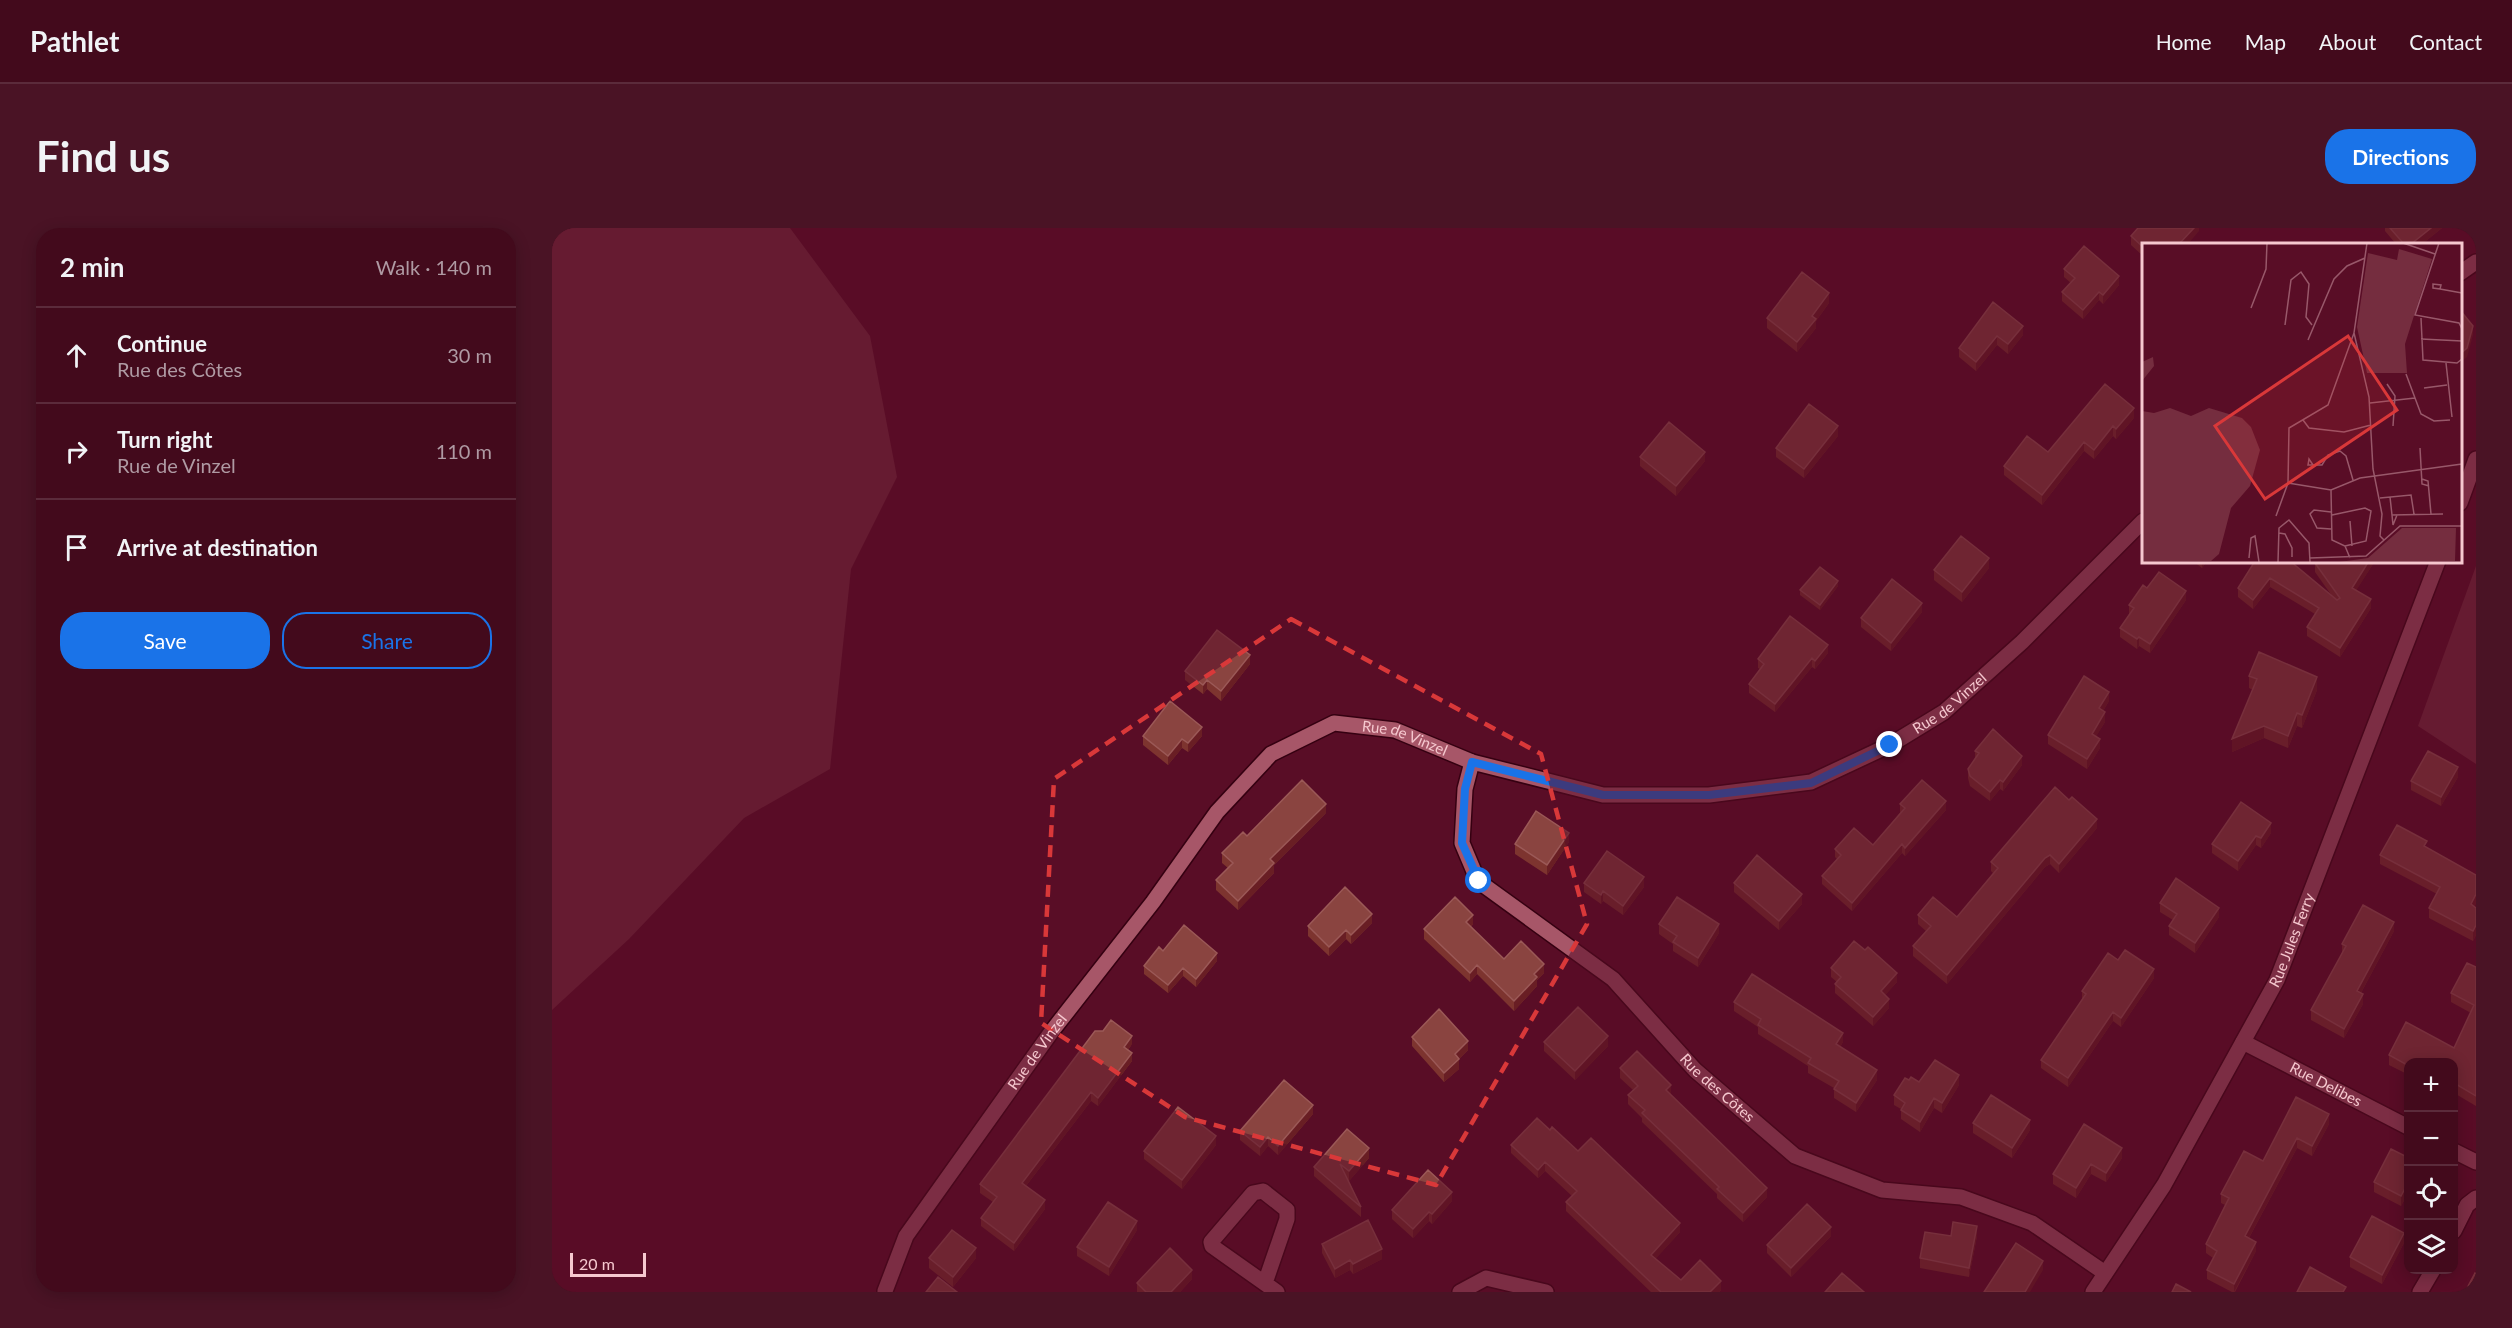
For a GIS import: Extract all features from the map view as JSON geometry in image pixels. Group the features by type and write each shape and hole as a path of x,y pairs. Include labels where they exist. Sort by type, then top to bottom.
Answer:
{"street":[{"path":"2461,272 2476,262"},
{"path":"2461,500 2476,459"},
{"name":"Rue de Vinzel","path":"885,1292 906,1236 1052,1031 1153,902 1217,812 1271,754 1334,723 1395,730 1472,762 1603,795 1709,795 1811,783 1890,745 1944,712 2022,642 2142,521"},
{"name":"Rue Jules Ferry","path":"2093,1292 2164,1185 2277,980 2438,562"},
{"name":"Rue des Côtes","path":"1472,762 1465,789 1462,843 1479,881 1613,979 1695,1070 1795,1156 1882,1190 1961,1197 2032,1223 2105,1273"},
{"name":"Rue Delibes","path":"2243,1042 2404,1124"},
{"path":"2458,1153 2476,1162"},
{"path":"1263,1191 1287,1210 1287,1219 1271,1287 1212,1246 1211,1242 1252,1193 1263,1191"},
{"path":"2458,1222 2466,1205 2476,1198"},
{"path":"2420,1292 2430,1274"},
{"path":"1460,1292 1486,1278 1546,1292"}],"highlighted area":[{"path":"1291,619 1541,754 1587,924 1436,1185 1185,1117 1041,1023 1054,779"}],"shaded area":[{"path":"552,228 790,228 870,336 897,477 851,569 830,769 744,818 629,939 552,1010"},
{"path":"2476,566 2476,764 2418,726"}],"building":[{"path":"2138,228 2194,228 2180,243 2142,243 2142,246 2131,236"},
{"path":"2390,228 2431,228 2412,243 2403,243"},
{"path":"2084,246 2119,276 2103,295 2099,292 2083,310 2062,292 2075,278 2064,269"},
{"path":"1802,272 1829,293 1812,316 1816,319 1797,342 1767,318"},
{"path":"1993,302 2023,326 2008,344 1997,336 1976,362 1959,348"},
{"path":"2461,311 2473,326 2467,348 2461,353"},
{"path":"2105,384 2134,408 2116,429 2113,426 2094,450 2084,442 2042,495 2004,466 2027,436 2048,452"},
{"path":"1809,404 1838,426 1804,469 1776,448"},
{"path":"1669,422 1705,452 1676,486 1640,457"},
{"path":"1961,536 1989,558 1962,592 1934,570"},
{"path":"2254,562 2291,562 2337,600 2340,598 2315,563 2368,562 2352,588 2371,599 2340,648 2307,627 2319,608 2270,578 2253,600 2238,588"},
{"path":"1820,567 1838,581 1820,605 1800,590"},
{"path":"2159,572 2186,591 2150,644 2120,628 2134,608 2129,605 2143,585 2147,588"},
{"path":"1892,579 1922,603 1891,643 1861,618"},
{"path":"1790,616 1828,645 1815,661 1812,658 1775,704 1749,684 1764,664 1758,659"},
{"path":"1217,630 1250,655 1221,691 1207,680 1203,685 1185,671"},
{"path":"2259,652 2317,677 2302,715 2297,713 2288,736 2264,726 2232,739 2257,679 2249,676"},
{"path":"2084,676 2109,692 2099,708 2105,712 2092,734 2100,739 2087,759 2048,735"},
{"path":"1170,701 1202,727 1188,743 1182,739 1168,756 1143,736"},
{"path":"1993,729 2022,756 2003,782 2000,780 1990,792 1970,776 1968,769 1979,753 1975,751"},
{"path":"2428,751 2458,767 2441,797 2411,781"},
{"path":"1302,780 1326,804 1270,859 1274,863 1238,901 1216,880 1233,863 1222,853 1243,832 1247,836"},
{"path":"1922,780 1946,801 1905,848 1902,844 1852,903 1822,876 1841,855 1835,849 1854,828 1873,845 1905,808 1900,804"},
{"path":"2055,787 2069,800 2072,797 2097,819 2059,864 2050,855 2045,858 1947,975 1913,946 1931,926 1918,915 1933,897 1957,917 1998,868 1991,862"},
{"path":"2241,802 2271,823 2261,838 2256,836 2238,861 2212,844"},
{"path":"1536,811 1569,833 1547,865 1515,844"},
{"path":"2397,825 2427,841 2424,846 2476,875 2476,894 2471,904 2476,908 2476,925 2473,931 2429,908 2440,887 2380,855"},
{"path":"1607,851 1644,877 1623,906 1603,891 1601,895 1584,883"},
{"path":"1757,855 1802,894 1779,921 1734,883"},
{"path":"2176,878 2219,908 2195,943 2169,926 2177,914 2160,903"},
{"path":"1345,887 1372,914 1351,935 1346,930 1329,947 1308,926"},
{"path":"1455,897 1473,915 1466,922 1504,959 1521,941 1544,964 1534,974 1537,977 1514,1001 1477,965 1470,973 1424,929"},
{"path":"1677,897 1719,924 1698,958 1673,942 1677,936 1659,924"},
{"path":"2363,905 2394,922 2357,991 2363,994 2344,1029 2311,1010 2346,946 2342,944"},
{"path":"1184,925 1217,953 1196,979 1183,968 1168,985 1144,966 1159,947 1163,951"},
{"path":"1854,941 1865,950 1868,947 1897,973 1881,991 1889,999 1873,1017 1835,984 1841,977 1831,968"},
{"path":"2125,950 2154,969 2121,1018 2113,1012 2068,1078 2041,1060 2086,994 2082,991 2108,953 2118,960"},
{"path":"2467,963 2476,967 2476,1096 2458,1085 2458,1058 2404,1058 2404,1063 2389,1055 2406,1022 2454,1048 2474,1005 2451,993"},
{"path":"1752,974 1843,1033 1836,1044 1877,1070 1856,1103 1834,1089 1839,1081 1808,1063 1811,1058 1758,1025 1761,1019 1734,1002"},
{"path":"1578,1007 1608,1036 1575,1071 1544,1042"},
{"path":"1439,1009 1468,1041 1455,1054 1459,1059 1444,1073 1412,1037"},
{"path":"1111,1020 1132,1036 1124,1047 1132,1053 1098,1098 1091,1092 1022,1183 1045,1200 1014,1243 981,1218 997,1197 980,1184 1095,1031 1103,1031"},
{"path":"1637,1051 1671,1085 1666,1090 1767,1188 1743,1213 1642,1113 1645,1110 1628,1095 1638,1086 1620,1068"},
{"path":"1935,1060 1959,1075 1942,1103 1934,1098 1920,1122 1901,1110 1905,1103 1894,1095 1905,1078 1909,1080 1911,1077 1919,1082"},
{"path":"1284,1080 1313,1105 1278,1146 1268,1137 1260,1147 1240,1131"},
{"path":"1991,1095 2030,1120 2012,1148 1973,1123"},
{"path":"2296,1097 2329,1114 2312,1146 2297,1138 2245,1236 2256,1242 2234,1284 2207,1270 2217,1251 2206,1244 2229,1198 2221,1194 2244,1151 2263,1161"},
{"path":"1178,1107 1216,1136 1182,1180 1144,1151"},
{"path":"1537,1118 1550,1130 1552,1127 1578,1151 1591,1138 1680,1223 1651,1255 1681,1280 1700,1260 1721,1281 1710,1292 1661,1292 1566,1202 1577,1191 1545,1162 1538,1170 1511,1145"},
{"path":"2084,1124 2122,1148 2106,1173 2091,1164 2076,1188 2053,1174"},
{"path":"1347,1129 1369,1148 1349,1171 1340,1164 1361,1207 1314,1167"},
{"path":"2391,1149 2404,1156 2404,1190 2401,1196 2374,1182"},
{"path":"1428,1170 1452,1192 1432,1214 1429,1212 1413,1229 1392,1210"},
{"path":"1108,1202 1137,1221 1109,1267 1077,1247"},
{"path":"1807,1204 1831,1227 1791,1268 1767,1245"},
{"path":"2372,1216 2404,1233 2382,1275 2350,1257"},
{"path":"1368,1220 1382,1249 1353,1264 1350,1260 1335,1269 1322,1244"},
{"path":"1953,1222 1977,1226 1969,1268 1920,1258 1925,1232 1951,1236"},
{"path":"952,1230 976,1248 953,1277 929,1258"},
{"path":"2016,1243 2043,1261 2025,1292 1984,1292"},
{"path":"1170,1248 1192,1270 1171,1292 1146,1292 1137,1283"},
{"path":"2310,1267 2346,1287 2343,1292 2297,1292"},
{"path":"1842,1273 1864,1292 1825,1292"},
{"path":"2475,1273 2476,1292 2465,1292"},
{"path":"938,1277 957,1292 926,1292"},
{"path":"2176,1284 2191,1292 2172,1292"}],"route":[{"path":"1479,881 1462,843 1465,789 1472,762 1603,795 1709,795 1811,783 1890,745"}]}
